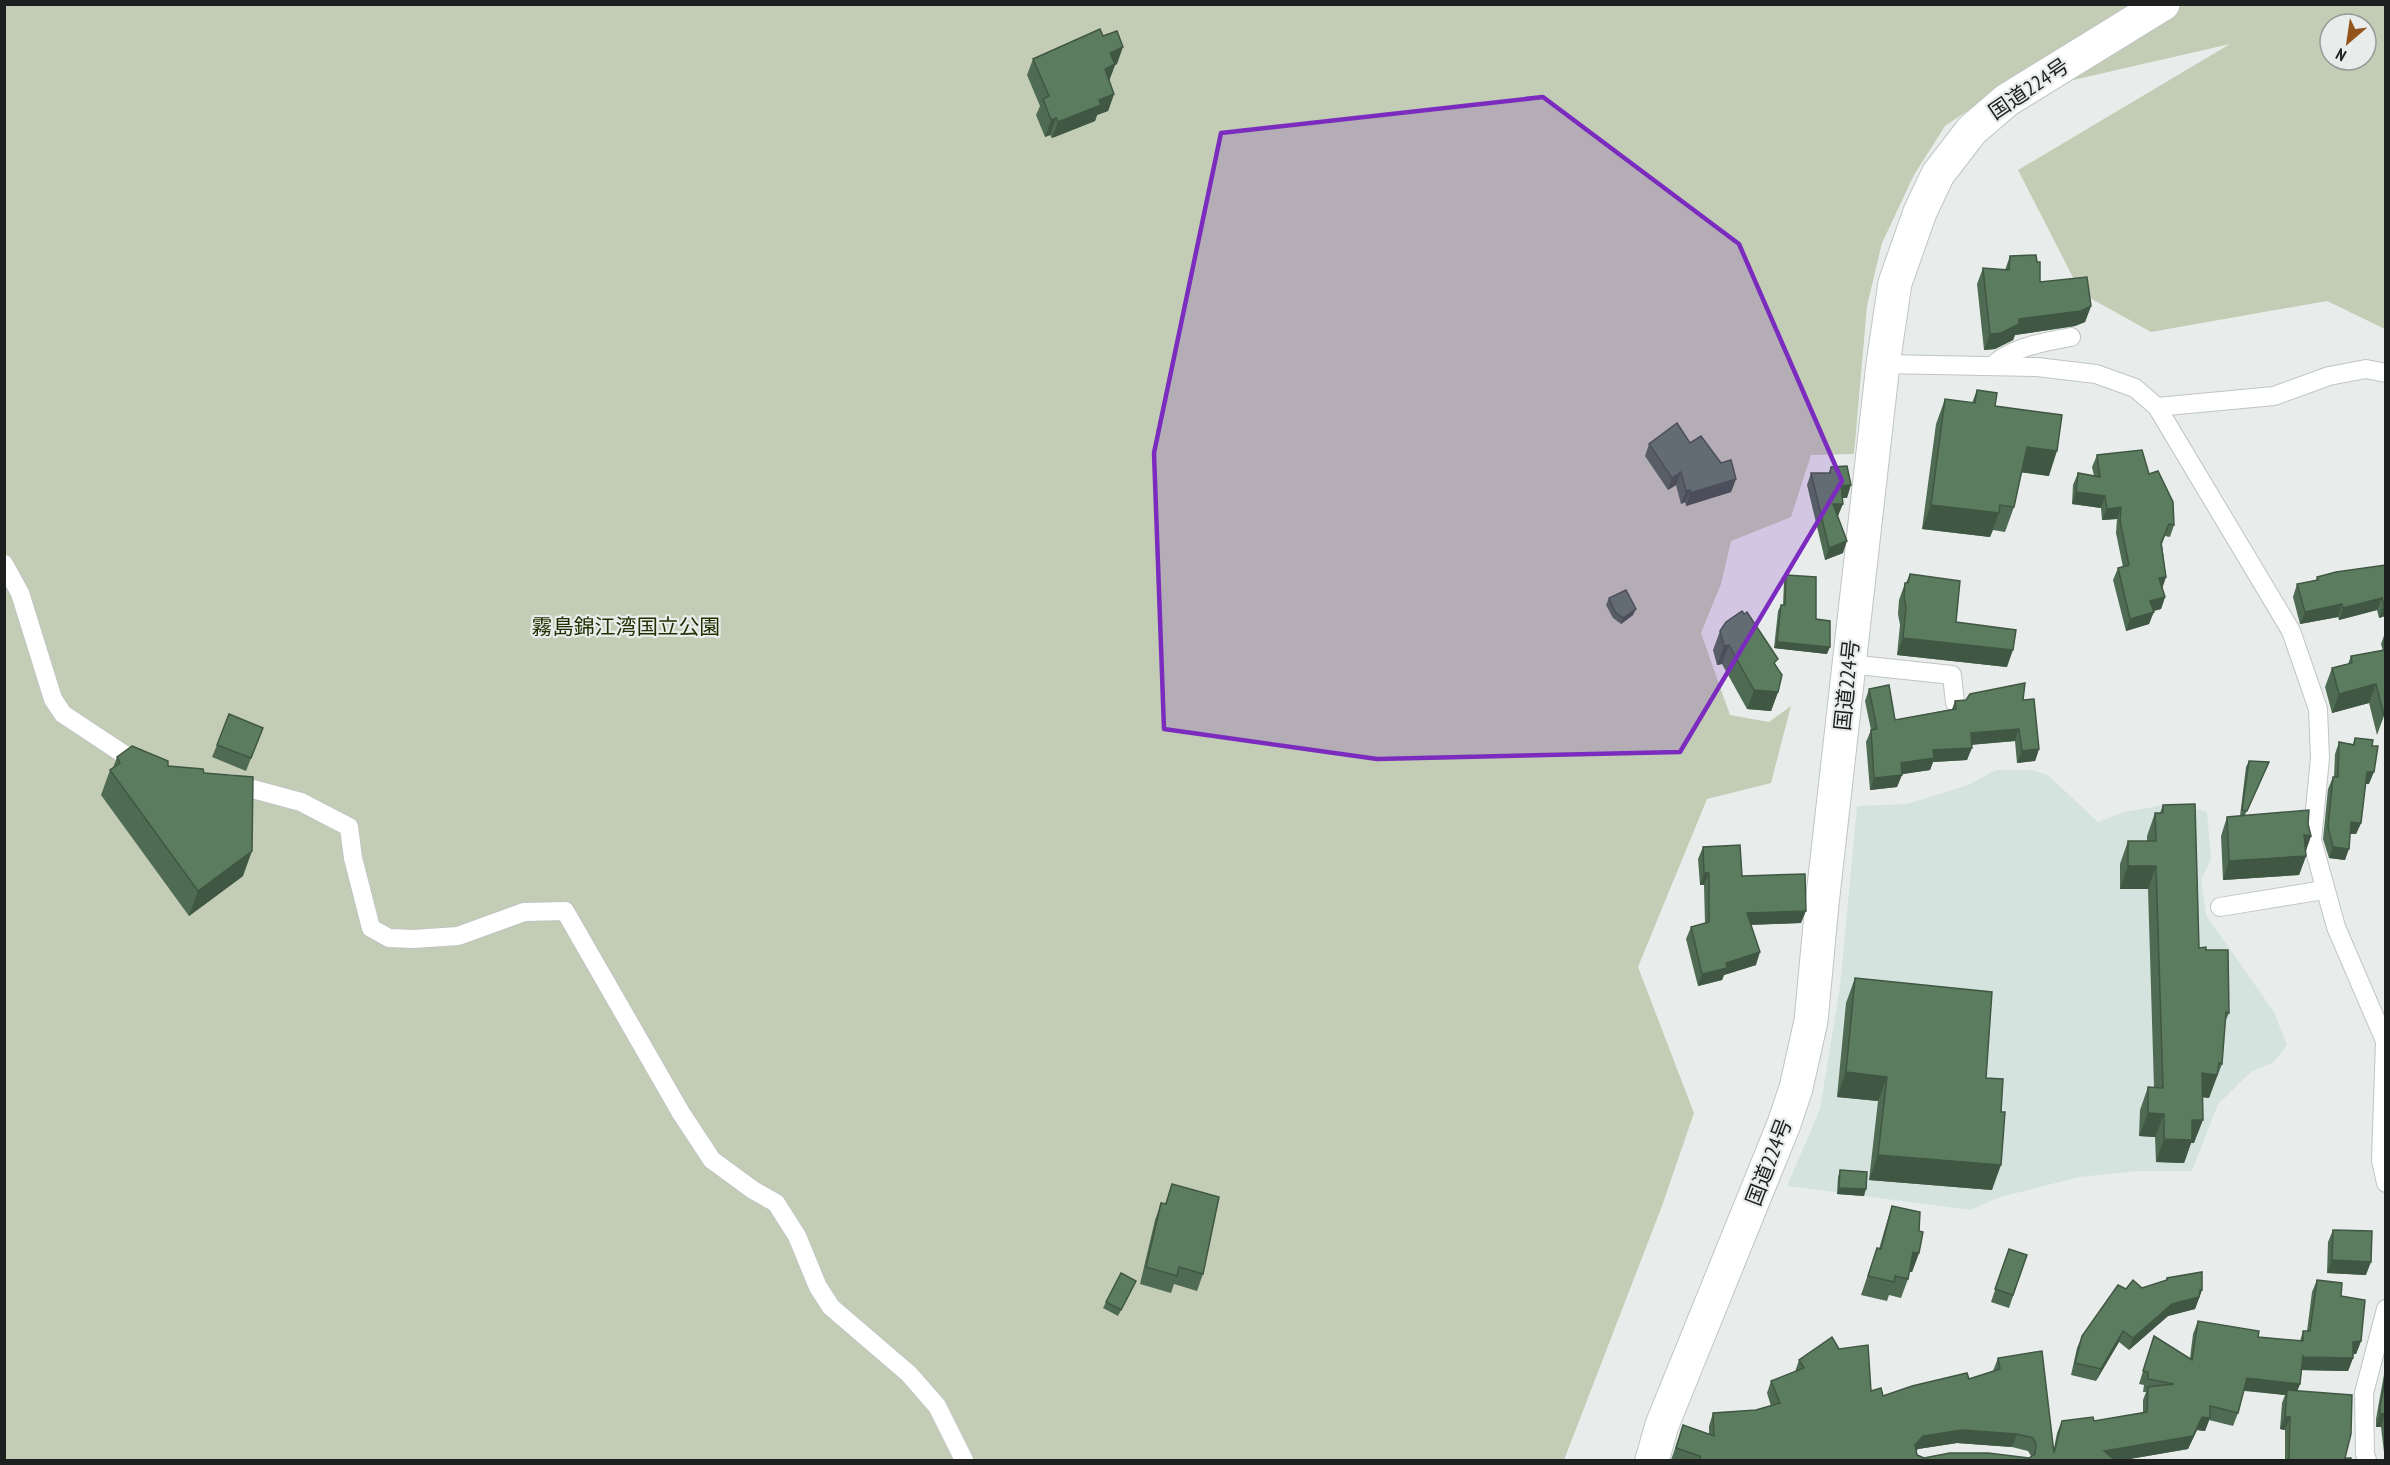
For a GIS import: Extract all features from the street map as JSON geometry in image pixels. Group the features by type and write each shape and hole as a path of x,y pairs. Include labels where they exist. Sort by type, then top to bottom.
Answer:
{"highway":[{"name":"国道224号","path":"1652,1461 1662,1425 1758,1193 1796,1088 1811,1021 1883,364 1895,283 1920,212 1938,174 1972,130 2007,100 2163,4"}],"street":[{"path":"1993,366 1999,358 2033,345 2071,337"},
{"path":"1883,364 2037,367 2096,374 2135,388 2157,406 2291,631 2318,709 2320,758 2312,840 2336,927 2385,1041 2381,1160 2385,1183"},
{"path":"2157,406 2274,396 2329,376 2366,369 2385,373"},
{"path":"4,564 20,593 53,699 63,714 131,759 159,770"},
{"path":"1849,664 1952,675 1954,703"},
{"path":"208,780 229,782 301,802 349,827 353,858 371,928 389,938 458,936 524,912 565,911 681,1113 712,1160 753,1190 776,1203 796,1236 818,1287 831,1307 909,1374 937,1406 964,1461"},
{"path":"2220,907 2324,890"},
{"path":"2367,1461 2364,1393 2385,1309"}],"highlighted area":[{"path":"1543,97 1739,244 1842,481 1680,752 1377,759 1164,729 1154,453 1221,133"}],"shaded area":[{"path":"1996,770 2032,770 2048,775 2098,822 2124,812 2176,803 2207,812 2211,859 2201,880 2206,915 2274,1012 2287,1045 2274,1062 2251,1072 2218,1104 2192,1171 2138,1171 2079,1177 1997,1198 1971,1210 1787,1186 1820,1109 1840,987 1857,806 1907,804 1968,785"}],"green space":[{"name":"霧島錦江湾国立公園","path":"5,5 2385,5 2385,329 2327,301 2151,332 2081,293 2018,170 2230,44 1982,101 1945,126 1914,175 1882,243 1867,306 1854,454 1811,455 1791,517 1731,541 1721,584 1701,633 1730,715 1769,722 1791,706 1771,783 1707,799 1638,967 1694,1113 1662,1206 1564,1460 5,1460"}],"building":[{"path":"1100,29 1103,36 1117,31 1123,47 1110,53 1115,64 1105,69 1114,94 1099,100 1101,105 1058,122 1056,118 1051,120 1043,99 1049,96 1033,59"},
{"path":"2036,255 2037,262 2040,262 2040,282 2087,277 2091,306 2081,311 2019,319 2019,324 2001,333 1990,334 1983,268 2009,270 2010,256"},
{"path":"1977,390 1997,393 1995,406 2062,415 2057,451 2027,447 2014,507 2000,505 1999,513 1931,505 1945,399 1975,403"},
{"path":"1677,423 1690,443 1701,436 1721,463 1731,460 1736,479 1690,493 1690,490 1686,491 1681,472 1672,478 1649,444"},
{"path":"2142,450 2149,474 2158,471 2173,502 2174,525 2169,524 2161,543 2166,577 2159,578 2165,597 2150,601 2154,612 2130,619 2118,568 2129,565 2120,521 2121,507 2107,509 2105,496 2076,492 2078,473 2100,477 2097,455"},
{"path":"1847,466 1851,485 1841,486 1843,504 1833,504 1847,541 1829,548 1811,473 1830,473 1831,467"},
{"path":"2385,565 2385,605 2382,598 2343,608 2342,604 2305,612 2297,584 2318,580 2317,577 2336,572"},
{"path":"1910,574 1960,581 1956,622 2016,630 2013,650 1903,638 1906,608 1905,583 1908,583"},
{"path":"1786,575 1816,577 1816,619 1830,621 1830,647 1777,642 1781,605 1785,605"},
{"path":"1626,590 1636,609 1623,618 1615,612 1609,598"},
{"path":"1742,611 1744,614 1747,612 1778,659 1774,663 1782,675 1778,692 1754,690 1729,645 1724,646 1720,631 1726,622"},
{"path":"2385,650 2384,716 2376,684 2339,694 2332,668 2352,663 2351,656"},
{"path":"2025,683 2023,700 2034,699 2039,749 2022,751 2019,729 1971,733 1972,748 1933,750 1934,758 1901,763 1902,775 1874,778 1871,730 1877,729 1869,689 1889,685 1895,720 1956,709 1955,701 1966,700 1970,694"},
{"path":"229,714 263,728 251,758 217,745"},
{"path":"2355,738 2373,740 2372,746 2378,746 2374,772 2367,772 2361,823 2351,822 2349,849 2333,847 2328,827 2333,777 2338,777 2339,742 2354,745"},
{"path":"132,746 168,761 168,766 203,769 204,773 253,777 252,851 198,891 110,770 120,763 117,757"},
{"path":"2249,761 2269,762 2247,811 2242,810"},
{"path":"2195,804 2199,948 2228,950 2229,1013 2226,1012 2222,1064 2219,1063 2217,1075 2202,1073 2203,1120 2192,1120 2192,1140 2164,1139 2164,1114 2148,1113 2148,1087 2163,1088 2156,866 2128,866 2128,841 2156,841 2155,813 2163,813 2163,805"},
{"path":"2309,810 2308,824 2311,836 2304,835 2306,856 2229,861 2227,817"},
{"path":"1740,845 1742,876 1805,874 1806,911 1747,913 1760,952 1726,963 1727,968 1702,974 1691,927 1709,922 1709,873 1704,873 1703,847"},
{"path":"1855,978 1992,992 1986,1078 2003,1079 2001,1112 2005,1112 2001,1165 1878,1155 1887,1077 1846,1072"},
{"path":"1840,1170 1867,1172 1866,1189 1839,1188"},
{"path":"1172,1184 1219,1197 1203,1274 1179,1267 1177,1276 1146,1267 1161,1203 1166,1204"},
{"path":"1892,1206 1920,1212 1919,1231 1923,1232 1919,1253 1913,1252 1908,1279 1895,1276 1894,1282 1868,1276 1877,1248 1881,1249"},
{"path":"2333,1230 2372,1231 2371,1262 2332,1260"},
{"path":"2009,1249 2027,1255 2013,1295 1995,1289"},
{"path":"2202,1272 2202,1290 2200,1290 2199,1297 2172,1304 2133,1338 2123,1331 2101,1369 2075,1363 2082,1336 2118,1285 2126,1289 2133,1280 2142,1288 2167,1280 2167,1278"},
{"path":"1121,1273 1136,1281 1121,1310 1106,1302"},
{"path":"2317,1280 2342,1283 2341,1296 2365,1300 2361,1341 2353,1342 2353,1358 2303,1357 2303,1355 2300,1384 2247,1378 2238,1413 2210,1406 2210,1418 2202,1417 2193,1436 2104,1451 2116,1461 1700,1461 1700,1456 1676,1448 1683,1425 1714,1436 1713,1413 1756,1410 1780,1403 1771,1381 1804,1368 1799,1360 1832,1337 1839,1349 1868,1345 1871,1391 1881,1388 1883,1396 1912,1386 1967,1373 1969,1379 2000,1369 1998,1358 2042,1351 2054,1453 2062,1421 2093,1417 2094,1421 2147,1412 2148,1387 2174,1384 2148,1379 2148,1372 2143,1371 2154,1336 2192,1360 2198,1321 2259,1331 2258,1337 2303,1341 2303,1331 2310,1331","holes":["1962,1430 2017,1434 2033,1438 2036,1444 2035,1454 2029,1458 1988,1453 1950,1453 1924,1458 1917,1455 1915,1445 1923,1436"]},
{"path":"2385,1380 2385,1414 2380,1414 2380,1406"},
{"path":"2287,1390 2352,1395 2351,1434 2345,1458 2351,1458 2351,1461 2289,1461 2290,1417 2285,1417"}]}
